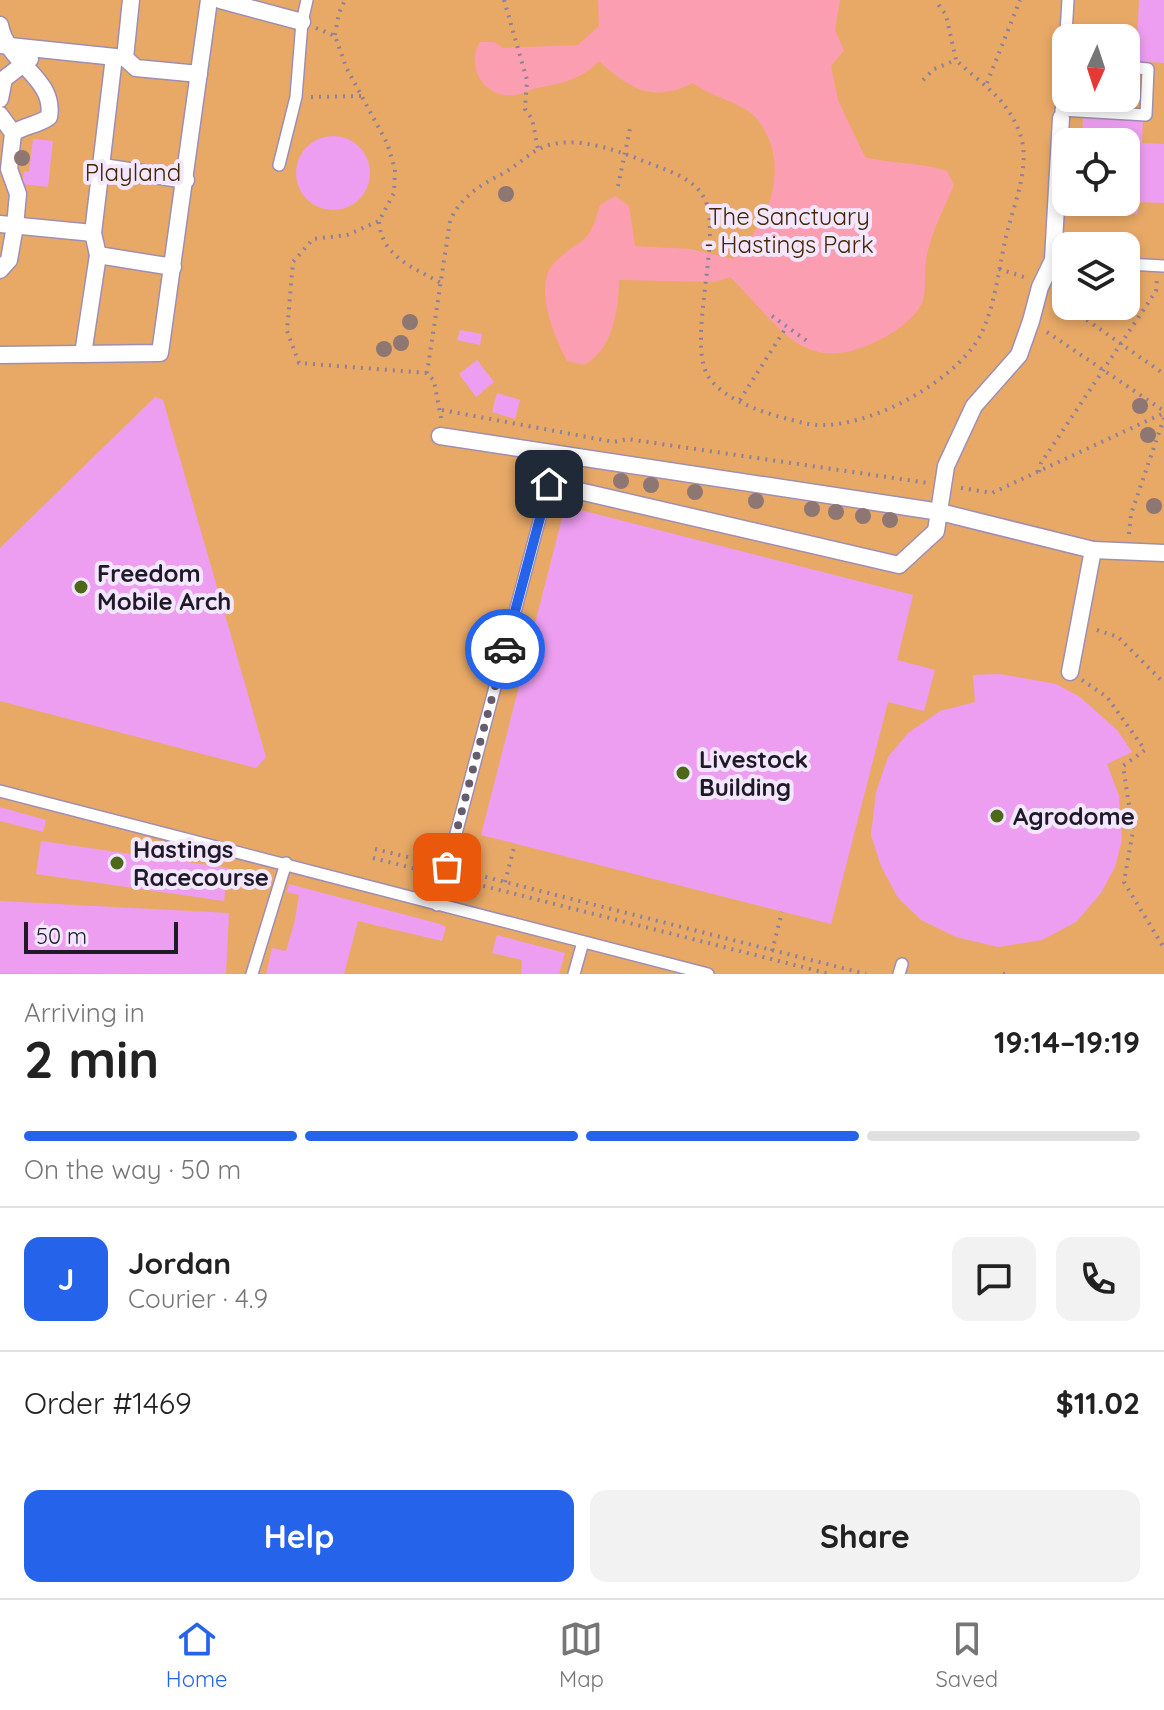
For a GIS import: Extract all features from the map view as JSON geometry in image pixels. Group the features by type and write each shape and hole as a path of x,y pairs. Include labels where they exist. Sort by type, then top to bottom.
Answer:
{"street":[{"path":"83,354 98,255 93,233 119,57 131,0"},
{"path":"0,355 160,353 209,0"},
{"path":"220,0 302,22"},
{"path":"0,25 4,45 45,87 52,102 49,117 38,125 25,126 13,133 4,169 18,194 8,225 9,260 0,270"},
{"path":"4,45 119,57 136,68 199,74"},
{"path":"0,99 2,78 23,67 39,48"},
{"path":"1060,232 1061,114"},
{"path":"0,115 13,133"},
{"path":"103,167 186,180"},
{"path":"8,225 93,233"},
{"path":"98,255 173,267"},
{"path":"558,455 549,484 899,565 936,531 946,466 974,406 1019,355 1040,287 1052,271"},
{"path":"440,436 940,512 1093,550 1164,553"},
{"path":"1070,672 1093,550"}],"lane":[{"path":"279,165 296,97 302,22 307,0"},
{"path":"1067,24 1068,0"},
{"path":"1061,114 1146,115 1148,69 1140,68"},
{"path":"1140,265 1164,266"},
{"path":"437,905 549,484"},
{"path":"0,791 708,974"},
{"path":"252,974 286,863"},
{"path":"574,974 583,942"}],"path":[{"path":"345,0 335,36 387,143 395,169 394,193 379,221 380,239 392,255 441,283"},
{"path":"504,0 527,80 525,109 532,119 538,149"},
{"path":"427,373 450,221 457,205 538,149 588,144 625,154 682,176 699,191 707,204 702,360 707,374 716,385 740,400 779,417 809,424 853,422 880,413 927,387 959,361 979,337 1020,188 1024,153 1019,132 987,83 956,60 946,15 935,0"},
{"path":"987,83 1020,0"},
{"path":"302,22 335,36"},
{"path":"923,80 934,69 956,60"},
{"path":"296,97 362,96"},
{"path":"618,186 631,124"},
{"path":"379,221 347,235 313,239 293,262 287,331 299,363 427,373 434,381 442,410 440,436"},
{"path":"999,269 1024,276 1040,287"},
{"path":"1039,472 1041,463 1156,291"},
{"path":"772,316 807,341"},
{"path":"1087,320 1164,374"},
{"path":"1031,321 1164,414"},
{"path":"740,400 787,326"},
{"path":"442,410 614,442 627,439 928,483"},
{"path":"1127,552 1131,514 1162,438 1164,414"},
{"path":"960,488 992,493 1164,414"},
{"path":"1079,624 1118,637 1164,683"},
{"path":"1070,672 1107,697 1145,750 1123,766 1133,831 1124,882 1164,948"},
{"path":"505,882 515,844"},
{"path":"375,849 432,863"},
{"path":"373,858 430,873"},
{"path":"462,871 866,974"},
{"path":"459,880 830,974"},
{"path":"772,951 782,912"}],"green space":[{"path":"0,0 1164,0 1164,974 0,974"}],"shaded area":[{"path":"598,0 840,0 835,30 844,50 831,66 838,100 865,157 947,171 954,185 928,251 922,303 908,321 875,342 849,351 827,353 809,349 792,340 730,277 714,282 619,280 615,316 602,349 584,365 567,361 548,311 545,283 556,261 588,234 600,205 615,196 629,206 635,246 690,249 733,259 766,211 775,174 774,155 768,136 757,119 743,108 693,83 665,92 642,90 621,79 599,61 571,80 515,95 494,92 480,79 475,61 480,42 494,42 503,48 578,45 599,26"}],"building":[{"path":"1139,0 1164,0 1164,63 1140,61"},
{"path":"1083,116 1143,119 1142,143 1164,144 1164,203 1140,202 1140,128 1083,128"},
{"path":"326,136 340,136 354,142 364,152 370,173 364,194 354,204 340,210 326,210 312,204 302,194 296,180 296,166 302,152 312,142"},
{"path":"33,139 53,141 48,187 22,184 24,171 29,172"},
{"path":"460,330 482,334 480,345 457,340"},
{"path":"477,360 494,382 476,397 459,374"},
{"path":"497,393 520,400 515,419 492,412"},
{"path":"155,397 163,400 266,757 256,768 0,701 0,548"},
{"name":"Livestock Building","path":"565,506 913,595 897,660 935,670 924,711 888,702 831,924 481,835"},
{"name":"Agrodome","path":"1000,674 1056,684 1080,697 1117,730 1132,752 1107,764 1119,796 1122,840 1115,867 1101,893 1076,922 1042,940 998,947 956,937 921,920 898,898 881,866 871,835 876,792 888,757 908,733 940,711 975,702 973,675"},
{"path":"0,807 46,820 43,832 0,821"},
{"path":"41,841 228,868 224,901 36,874"},
{"path":"289,884 440,924 446,927 442,941 358,921 344,974 266,974 272,948 286,951 295,920 299,895 287,892"},
{"path":"0,901 229,913 226,974 0,973"},
{"path":"497,935 565,953 559,974 521,974 522,960 492,953"}],"way so far":[{"path":"447,867 505,649"}],"place":[{"name":"Freedom Mobile Arch","path":"81,587"},
{"name":"Livestock Building","path":"683,773"},
{"name":"Agrodome","path":"997,816"},
{"name":"Hastings Racecourse","path":"117,863"}],"route":[{"path":"505,649 549,484"}],"park label":[{"name":"Playland","path":"133,172"},
{"name":"The Sanctuary - Hastings Park","path":"789,230"}]}
